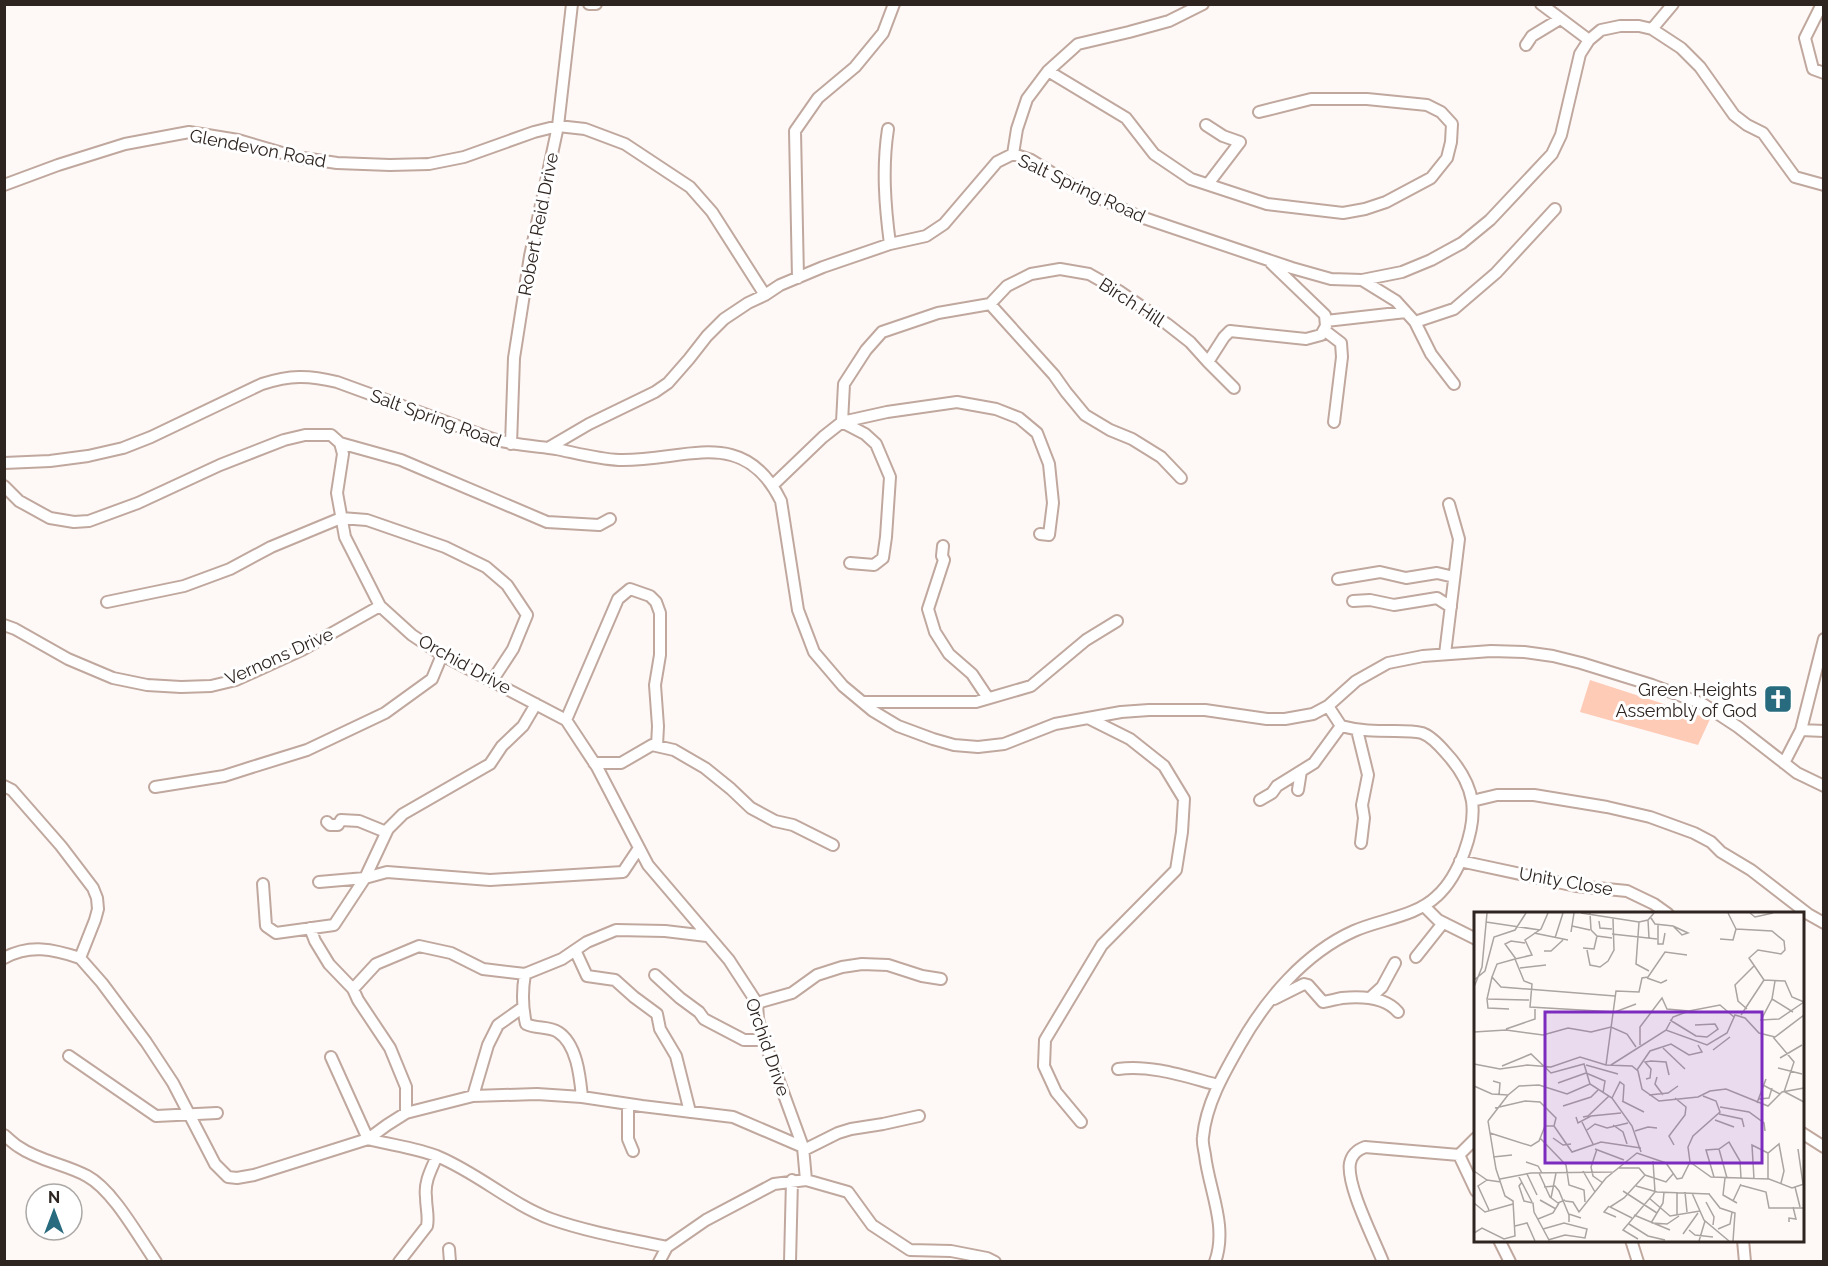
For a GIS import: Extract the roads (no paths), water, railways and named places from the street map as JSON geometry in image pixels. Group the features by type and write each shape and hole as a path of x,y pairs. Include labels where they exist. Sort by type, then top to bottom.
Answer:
{"street":[{"name":"Robert Reid Drive","path":"511,444 516,347 530,256 558,126 572,4"},
{"path":"589,4 596,4"},
{"path":"798,278 795,131 818,98 855,67 883,33 894,4"},
{"path":"1013,154 1017,129 1027,99 1048,71 1078,44 1169,21 1203,4"},
{"path":"1540,4 1589,40 1601,30 1620,26 1652,29 1680,48 1700,67 1734,115 1763,133 1795,177 1824,185"},
{"path":"1652,29 1673,4"},
{"path":"1822,4 1805,38 1813,69 1824,74"},
{"path":"1526,45 1532,36 1560,19"},
{"name":"Salt Spring Road","path":"4,463 50,461 123,448 262,384 280,378 298,376 337,382 493,439 511,444 548,448 668,383 724,319 780,285 890,244 926,236 944,224 997,162 1013,154 1031,160 1073,186 1138,216 1269,262 1330,279 1362,279 1402,272 1431,260 1462,243 1490,220 1551,154 1561,135 1580,54 1589,40"},
{"path":"1048,71 1126,118 1154,154 1191,179 1267,204 1343,213 1386,202 1431,178 1447,158 1452,142 1452,124 1441,112 1427,105 1367,99 1311,99 1259,112"},
{"path":"1206,124 1223,136 1240,142 1208,184"},
{"name":"Glendevon Road","path":"4,185 125,144 189,132 238,140 296,157 337,163 400,165 429,164 464,157 534,132 558,126 585,129 625,144 690,187 712,212 765,295"},
{"path":"888,129 885,148 885,207 890,244"},
{"path":"1415,322 1454,309 1496,273 1555,209"},
{"path":"1208,362 1230,331 1306,339 1321,335 1325,326 1325,315 1269,262"},
{"name":"Birch Hill","path":"990,304 1006,286 1031,274 1060,269 1089,274 1119,291 1190,342 1234,388"},
{"path":"1362,279 1396,301 1415,322 1431,354 1454,384"},
{"path":"842,422 844,384 866,350 882,332 938,314 990,304 1054,375 1085,415 1110,430 1132,438 1161,457 1181,478"},
{"path":"1325,326 1406,312"},
{"path":"1325,326 1341,343 1342,357 1334,422"},
{"path":"773,485 842,422 887,412 957,402 996,409 1019,418 1037,433 1049,464 1053,503 1049,535 1040,534"},
{"path":"842,422 864,434 876,444 890,477 883,558 874,565 850,563"},
{"path":"4,486 19,501 50,518 74,522 89,521 138,503 220,465 284,440 305,435 331,435 340,443 401,460 547,522 599,525 610,519"},
{"name":"Orchid Drive","path":"340,443 343,454 337,493 345,537 381,606 412,635 442,655 567,720 594,763 648,865 729,960 757,1003 758,1019 764,1040 803,1148 806,1180"},
{"path":"548,448 616,460 653,459 697,452 729,454 761,471 773,485 781,501 798,610 814,652 843,686 873,711 898,726 933,740 978,747 1004,744 1055,724 1121,712 1205,710 1267,719 1285,719 1313,714 1328,706 1356,681 1388,663 1445,654 1491,651 1524,652 1553,656 1652,685 1703,704 1738,727 1797,773 1824,786"},
{"path":"1445,654 1459,539 1449,504"},
{"path":"107,602 184,586 230,569 271,548 341,518 367,520 445,547 486,567 507,585 527,615 513,649 492,681"},
{"path":"944,546 942,556 944,560 928,609 935,632 949,654 972,674 988,698"},
{"path":"1338,579 1380,572 1406,578 1437,573 1454,577"},
{"path":"567,720 618,599 630,589 650,596 656,602 660,614 660,655 654,685 658,726 657,746"},
{"path":"1353,601 1370,600 1394,605 1437,598 1451,607"},
{"name":"Vernons Drive","path":"4,625 68,659 113,678 147,685 211,686 236,680 302,650 381,606"},
{"path":"862,702 976,702 1031,686 1086,640 1117,621"},
{"path":"1784,763 1801,730 1824,639"},
{"path":"155,787 224,776 307,750 386,713 432,679 442,655"},
{"path":"263,884 266,926 276,933 334,925 365,878 386,832 403,814 490,764 502,746 523,726 536,704"},
{"path":"1217,1261 1220,1239 1216,1206 1206,1171 1203,1138 1211,1101 1241,1043 1269,1002 1292,975 1316,954 1336,940 1355,931 1425,907 1439,895 1452,879 1468,840 1472,801 1462,775 1453,760 1440,746 1423,733 1357,730 1341,726 1328,706"},
{"path":"1081,1122 1056,1092 1044,1066 1045,1040 1102,945 1176,870 1184,799 1164,766 1130,739 1090,719"},
{"path":"1260,800 1272,793 1277,786 1314,763 1341,726"},
{"path":"1357,730 1368,775 1362,806 1365,818 1360,843"},
{"path":"1801,730 1824,731"},
{"path":"594,763 621,763 652,746 674,750 705,768 751,808 775,821 793,825 833,845"},
{"path":"1298,790 1301,771"},
{"path":"4,786 12,790 61,846 93,888 98,909 80,958"},
{"path":"1472,801 1497,795 1534,795 1607,807 1650,817 1694,833 1711,842 1721,852 1824,923"},
{"path":"327,822 330,825 338,825 341,820 359,821 386,832"},
{"path":"319,882 365,878 387,872 490,880 623,872 639,848"},
{"name":"Unity Close","path":"1460,861 1576,886 1627,891 1665,912"},
{"path":"1425,907 1443,923 1474,938"},
{"path":"1416,957 1443,923"},
{"path":"310,928 329,964 353,989 390,1048 406,1087 406,1113"},
{"path":"353,989 376,964 419,946 451,953 483,969 525,974 562,958 586,942 616,930 707,936"},
{"path":"4,958 16,952 36,948 56,950 80,958 102,983 146,1042 173,1083 215,1164 228,1177 254,1175 369,1139 406,1113 473,1096 537,1094 582,1097 733,1117 803,1148 851,1129 919,1116"},
{"path":"575,950 587,976 615,980 657,1014 660,1029 676,1056 690,1112"},
{"path":"1370,998 1383,987 1395,963"},
{"path":"757,1003 792,993 817,975 842,967 862,964 888,965 922,976 941,979"},
{"path":"525,974 522,1008 526,1024 558,1031 569,1042 580,1073 582,1097"},
{"path":"655,975 699,1012 704,1019 744,1040 764,1040"},
{"path":"1269,1002 1304,984 1308,985 1323,1002 1340,998 1370,998 1389,1003 1398,1012"},
{"path":"473,1096 488,1045 498,1025 522,1008"},
{"path":"69,1056 156,1116 217,1113"},
{"path":"331,1057 369,1139"},
{"path":"1118,1069 1154,1070 1218,1085"},
{"path":"628,1104 628,1139 633,1151"},
{"path":"1804,1134 1824,1147"},
{"path":"4,1135 19,1148 89,1177 108,1192 156,1262"},
{"path":"369,1139 437,1156 514,1201 551,1219 667,1247"},
{"path":"1383,1262 1351,1183 1350,1161 1355,1151 1365,1146 1458,1155 1474,1140"},
{"path":"1458,1155 1474,1187"},
{"path":"399,1262 427,1226 425,1196 427,1178 437,1156"},
{"path":"790,1262 792,1180"},
{"path":"659,1262 667,1247 706,1220 774,1184 792,1180 806,1180 848,1192 872,1225 910,1256 951,1251 987,1258 995,1262"},
{"path":"1500,1242 1510,1262"},
{"path":"1632,1242 1638,1262"},
{"path":"1743,1242 1745,1262"},
{"path":"450,1249 450,1262"}],"place":[{"name":"Green Heights Assembly of God","path":"1778,699"}]}
